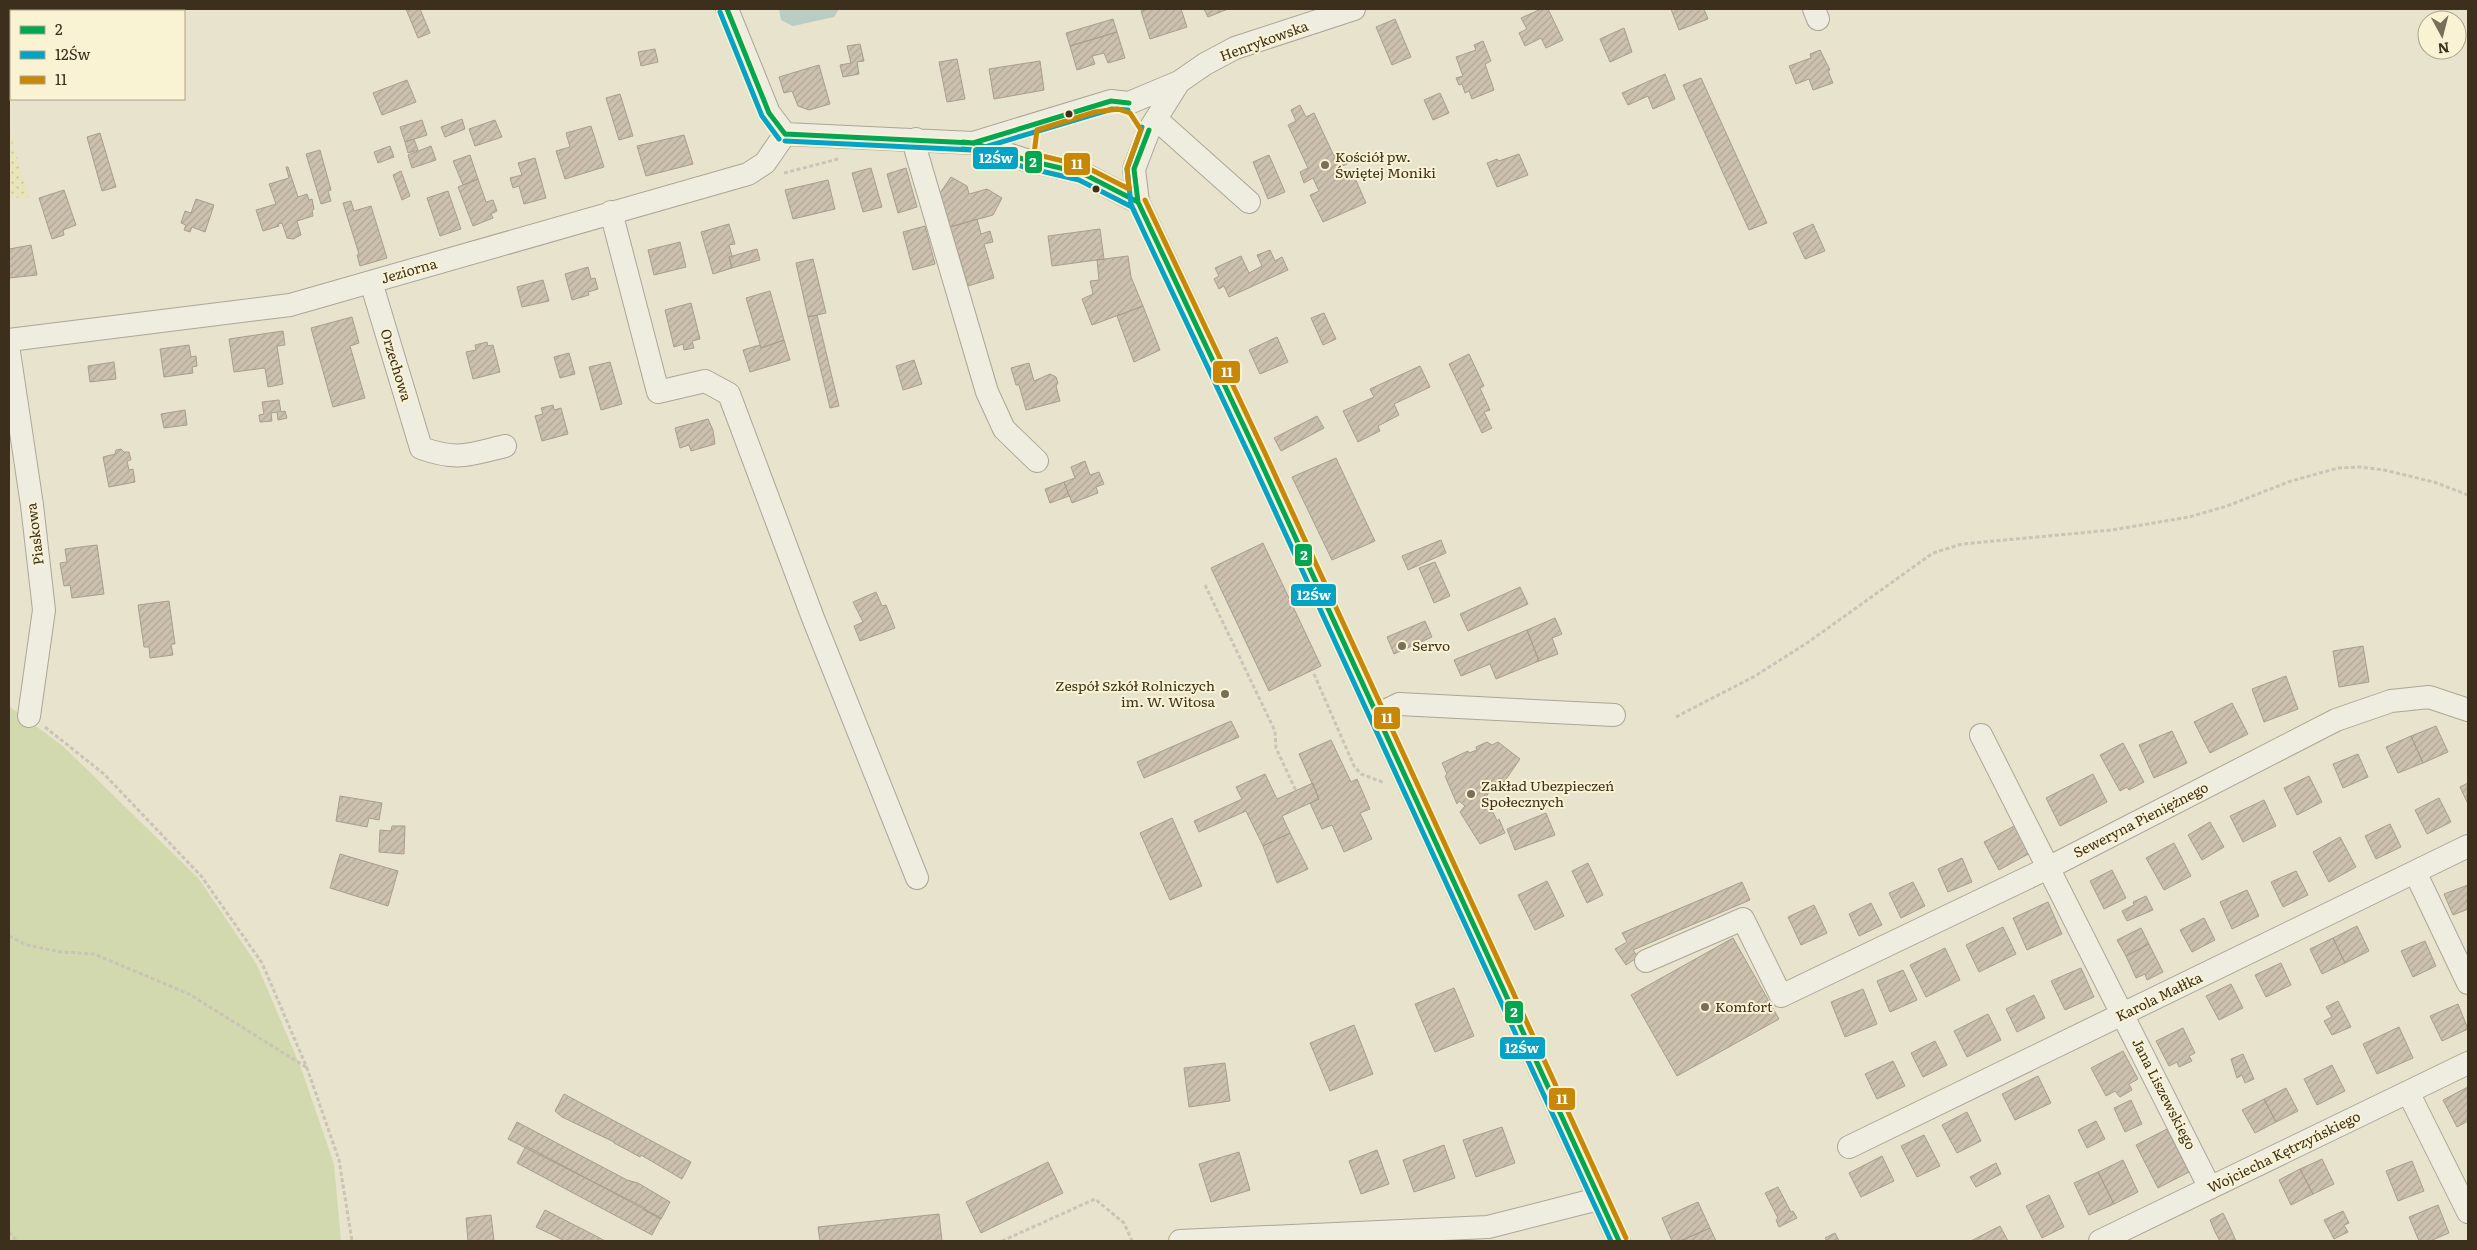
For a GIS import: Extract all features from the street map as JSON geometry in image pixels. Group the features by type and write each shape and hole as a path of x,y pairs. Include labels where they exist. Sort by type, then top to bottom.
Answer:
{"street":[{"path":"727,9 769,112 785,134 973,143 1026,160 1082,173 1138,202"},
{"name":"Henrykowska","path":"973,143 1030,124 1111,101 1129,103 1179,82 1205,64 1235,48 1354,9"},
{"name":"Henrykowska","path":"1179,82 1152,125 1134,169 1138,202 1257,454 1598,1199 1619,1241"},
{"path":"1129,103 1152,125 1249,202"},
{"path":"1026,160 1030,124"},
{"name":"Jeziorna","path":"9,340 290,305 748,174 765,163 785,134"},
{"path":"916,139 916,151 987,392 1004,428 1037,461"},
{"path":"1082,173 1134,169"},
{"path":"611,212 658,392 705,381 729,394 813,618 917,878"},
{"name":"Orzechowa","path":"371,282 421,448 439,454 461,457 504,446"},
{"name":"Piaskowa","path":"9,352 32,505 44,610 29,716"},
{"name":"Seweryna Pieniężnego","path":"1646,961 1743,920 1782,996 1821,979 2048,868 2336,720 2390,701 2429,697 2468,710"},
{"path":"1377,715 1400,704 1614,715"},
{"name":"Jana Liszewskiego","path":"1981,736 2210,1188"},
{"name":"Karola Małłka","path":"1849,1148 2468,846"},
{"path":"2415,872 2468,983"},
{"name":"Wojciecha Kętrzyńskiego","path":"2100,1241 2131,1234 2210,1188 2468,1063"},
{"path":"2408,1092 2468,1212"},
{"path":"1180,1241 1488,1227 1598,1199"}],"path":[{"path":"765,163 776,176 839,159"},
{"path":"1676,717 1755,676 1799,648 1933,552 1962,544 2112,530 2189,517 2227,506 2291,481 2338,468 2359,467 2384,470 2426,480 2468,495"},
{"path":"1205,585 1275,731 1276,748 1296,791"},
{"path":"1314,674 1354,766 1361,774 1386,783"},
{"path":"29,716 67,742 104,774 202,877 262,963 307,1068 339,1160 352,1241"},
{"path":"9,936 27,945 61,952 94,954 189,994 307,1068"},
{"path":"1002,1241 1095,1199 1124,1223 1132,1241"},
{"path":"9,1232 17,1241"}],"shaded area":[{"path":"779,9 839,9 834,17 793,26 781,20"},
{"path":"9,129 13,144 29,197 9,198"}],"green space":[{"path":"9,706 64,747 199,879 257,965 301,1068 334,1164 341,1241 9,1241"}],"building":[{"path":"406,9 420,9 430,33 418,38"},
{"path":"1148,9 1181,9 1187,27 1150,39 1141,11"},
{"path":"1204,9 1228,9 1208,17"},
{"path":"1541,9 1548,9 1563,40 1546,48 1541,38 1525,46 1519,33 1527,29 1521,18"},
{"path":"1671,9 1704,9 1708,19 1679,30"},
{"path":"1113,19 1117,32 1070,46 1066,33"},
{"path":"1395,19 1411,57 1392,65 1376,27"},
{"path":"1624,28 1632,52 1610,62 1600,39"},
{"path":"1117,32 1125,58 1108,63 1104,53 1092,56 1095,64 1077,70 1070,46"},
{"path":"1483,41 1491,61 1485,64 1494,90 1472,99 1469,91 1465,93 1462,84 1459,85 1456,78 1463,76 1456,57 1476,50 1474,45"},
{"path":"860,44 864,61 857,62 859,74 843,77 840,65 851,63 847,46"},
{"path":"655,49 658,62 641,66 638,52"},
{"path":"1820,50 1830,70 1828,71 1833,83 1813,90 1809,79 1796,84 1789,66 1811,58 1810,54"},
{"path":"957,59 965,99 947,102 939,62"},
{"path":"1040,61 1044,90 994,99 989,69"},
{"path":"819,65 830,104 809,110 798,106 792,91 784,93 779,77"},
{"path":"1665,74 1675,99 1653,109 1648,96 1628,105 1622,93"},
{"path":"1701,78 1767,223 1749,230 1683,85"},
{"path":"407,80 416,102 382,115 373,93"},
{"path":"1440,93 1449,113 1433,120 1424,100"},
{"path":"620,94 633,136 619,140 606,98"},
{"name":"Kościół pw. Świętej Moniki","path":"1300,105 1306,117 1314,113 1334,156 1342,152 1347,164 1340,167 1345,180 1354,176 1366,203 1323,222 1310,195 1319,191 1313,178 1304,183 1300,172 1308,168 1288,125 1296,121 1291,110"},
{"path":"462,119 465,129 445,137 441,127"},
{"path":"422,120 427,135 405,142 400,127"},
{"path":"495,120 502,137 475,146 469,129"},
{"path":"591,126 604,167 565,179 556,151 570,147 566,133"},
{"path":"100,133 116,187 102,191 87,137"},
{"path":"684,135 693,164 646,176 637,146"},
{"path":"414,139 418,150 408,153 405,142"},
{"path":"390,146 394,157 378,163 374,152"},
{"path":"431,146 436,160 412,168 408,155"},
{"path":"320,150 331,190 328,191 331,201 321,204 306,154"},
{"path":"1519,154 1528,175 1497,187 1487,163"},
{"path":"470,155 478,179 463,185 453,161"},
{"path":"1269,155 1285,192 1268,199 1253,162"},
{"path":"535,158 546,198 524,204 519,186 513,188 510,178 522,175 518,163"},
{"path":"286,167 288,167 298,197 307,194 309,200 312,199 314,209 312,210 313,216 297,221 301,235 293,239 287,238 282,223 278,224 279,226 263,231 256,210 276,204 269,184 289,178"},
{"path":"871,168 882,207 863,212 852,173"},
{"path":"906,168 917,207 898,213 887,174"},
{"path":"401,171 410,196 402,200 393,175"},
{"path":"951,177 967,186 969,194 987,189 1002,198 993,215 950,227 940,193"},
{"path":"478,179 486,202 493,200 497,211 491,214 493,218 473,226 458,187"},
{"path":"828,180 835,209 793,219 785,190"},
{"path":"64,190 76,225 63,230 64,235 52,239 39,198"},
{"path":"448,191 461,229 440,236 427,198"},
{"path":"196,199 214,205 205,232 192,227 190,232 184,230 186,225 181,223 185,211 191,213"},
{"path":"351,201 354,211 371,206 387,258 360,266 357,255 359,254 343,203"},
{"path":"977,219 981,234 990,231 993,242 984,244 994,278 968,286 950,227"},
{"path":"729,224 735,244 729,245 732,256 729,257 732,268 713,274 701,232"},
{"path":"1813,224 1825,251 1805,259 1793,233"},
{"path":"925,226 935,264 913,270 903,232"},
{"path":"1100,229 1104,259 1052,266 1048,236"},
{"path":"680,242 686,267 654,275 648,250"},
{"path":"31,245 37,275 9,278 9,249"},
{"path":"757,249 760,260 732,268 729,257"},
{"path":"1270,250 1275,261 1282,257 1288,270 1229,297 1224,286 1219,289 1214,279 1219,276 1215,268 1241,256 1249,273 1262,266 1257,255"},
{"path":"1128,256 1131,277 1143,306 1092,325 1082,299 1093,294 1090,281 1099,280 1097,260"},
{"path":"813,259 826,313 808,317 796,263"},
{"path":"588,267 591,279 595,278 598,289 588,292 589,295 572,300 565,274"},
{"path":"543,280 549,301 522,307 517,287"},
{"path":"770,291 784,340 761,348 746,298"},
{"path":"691,303 700,339 692,341 694,348 684,350 683,344 674,347 665,310"},
{"path":"1143,306 1160,350 1134,362 1117,316"},
{"path":"1324,313 1336,339 1323,345 1311,318"},
{"path":"817,315 839,406 830,408 808,317"},
{"path":"352,317 359,343 350,346 365,398 333,407 311,328"},
{"path":"283,331 285,345 277,346 283,384 268,387 265,368 234,372 229,339"},
{"path":"1277,337 1288,362 1260,374 1249,350"},
{"path":"784,340 790,360 750,372 743,350 760,345 761,348"},
{"path":"487,342 488,346 493,345 500,372 473,379 466,352 476,350 475,345"},
{"path":"189,345 191,357 196,356 197,366 192,367 193,373 164,377 160,349"},
{"path":"569,353 575,374 560,378 554,357"},
{"path":"1469,354 1484,386 1480,388 1490,410 1484,412 1492,428 1482,433 1449,364"},
{"path":"914,360 922,384 903,390 896,366"},
{"path":"114,362 116,379 90,382 88,366"},
{"path":"610,362 622,404 601,410 589,367"},
{"path":"1029,363 1034,381 1050,374 1056,377 1060,401 1026,410 1019,385 1016,385 1011,368"},
{"path":"1420,366 1430,387 1394,404 1399,415 1378,426 1380,431 1358,442 1343,411 1374,397 1370,389"},
{"path":"279,400 281,412 285,411 287,418 278,420 277,412 271,413 272,421 260,422 259,415 264,414 262,402"},
{"path":"553,405 554,410 561,408 568,434 542,441 535,416 543,414 541,408"},
{"path":"185,410 187,425 164,428 161,414"},
{"path":"1317,416 1324,428 1281,451 1274,438"},
{"path":"708,419 713,430 715,444 691,451 689,445 680,448 675,428"},
{"path":"121,449 124,452 129,452 131,460 127,461 129,470 133,469 135,482 109,487 103,457 115,454 116,450"},
{"path":"1336,458 1375,541 1332,560 1292,477"},
{"path":"1085,461 1090,475 1099,472 1104,484 1096,487 1098,493 1072,503 1064,482 1075,478 1071,467"},
{"path":"1064,482 1069,496 1050,503 1045,489"},
{"path":"1441,540 1446,553 1408,570 1402,556"},
{"path":"1263,543 1321,666 1269,691 1211,568"},
{"path":"97,545 104,594 72,598 70,585 64,586 60,563 67,562 65,549"},
{"path":"1435,562 1450,596 1434,603 1419,568"},
{"path":"1520,587 1528,604 1468,631 1460,614"},
{"path":"876,592 882,606 886,605 895,628 860,641 854,626 863,622 853,602"},
{"path":"169,601 175,644 171,644 173,655 150,658 149,647 144,647 138,605"},
{"path":"1555,618 1562,634 1552,638 1558,654 1539,661 1527,630"},
{"name":"Servo","path":"1425,621 1432,637 1394,654 1387,637"},
{"path":"1527,630 1539,661 1496,679 1490,664 1461,676 1454,660"},
{"path":"2363,646 2369,682 2339,687 2333,651"},
{"path":"2286,676 2298,709 2264,722 2252,689"},
{"path":"2232,703 2248,734 2210,753 2194,722"},
{"path":"1231,721 1239,737 1144,778 1137,762"},
{"path":"2436,726 2448,752 2423,763 2411,736"},
{"path":"2172,731 2187,763 2154,778 2139,745"},
{"path":"2411,736 2423,763 2398,773 2386,747"},
{"path":"1331,740 1351,782 1357,779 1370,809 1360,813 1372,839 1344,852 1332,825 1322,829 1310,803 1319,799 1299,754"},
{"name":"Zakład Ubezpieczeń Społecznych","path":"1487,742 1492,745 1498,742 1520,759 1504,782 1499,778 1496,782 1498,789 1489,792 1486,797 1505,833 1480,844 1460,812 1465,806 1459,801 1457,804 1445,776 1447,774 1442,763 1468,751 1469,753 1477,750 1476,747"},
{"path":"2123,743 2144,782 2129,790 2127,787 2120,791 2100,755"},
{"path":"2358,754 2368,777 2343,788 2333,764"},
{"path":"1265,774 1277,799 1313,783 1319,799 1282,816 1290,833 1263,846 1246,811 1199,832 1194,821 1242,799 1236,787"},
{"path":"2093,774 2107,802 2060,826 2046,798"},
{"path":"2309,776 2322,802 2297,815 2284,788"},
{"path":"2468,783 2468,804 2460,787"},
{"path":"340,796 382,803 379,820 369,818 367,827 336,821"},
{"path":"2439,798 2451,822 2427,834 2415,810"},
{"path":"2264,800 2276,826 2243,842 2230,816"},
{"path":"1546,813 1555,835 1515,850 1507,829"},
{"path":"1172,818 1202,886 1170,900 1140,833"},
{"path":"2210,822 2224,847 2202,860 2188,835"},
{"path":"2018,824 2032,852 1999,870 1984,842"},
{"path":"2390,824 2401,847 2376,859 2365,836"},
{"path":"392,826 405,826 404,854 379,852 380,830 391,831"},
{"path":"1290,833 1308,869 1277,883 1263,846"},
{"path":"2340,837 2356,867 2329,882 2313,852"},
{"path":"2174,843 2191,876 2164,890 2146,858"},
{"path":"340,854 398,871 388,906 330,888"},
{"path":"1962,858 1972,882 1948,892 1938,869"},
{"path":"1588,863 1603,895 1587,903 1572,871"},
{"path":"2112,870 2126,898 2104,909 2090,881"},
{"path":"2296,871 2308,895 2283,907 2271,882"},
{"path":"1547,881 1564,916 1535,930 1518,895"},
{"path":"1742,882 1750,900 1633,950 1638,957 1626,965 1615,949 1627,942 1622,933"},
{"path":"1913,882 1925,906 1901,918 1889,893"},
{"path":"2468,885 2468,909 2453,915 2444,894"},
{"path":"2247,890 2259,916 2232,929 2220,902"},
{"path":"2146,896 2153,910 2127,921 2122,911 2134,905 2133,902"},
{"path":"2048,902 2062,934 2027,950 2013,918"},
{"path":"1871,903 1882,925 1859,936 1849,914"},
{"path":"1814,905 1827,933 1801,945 1788,917"},
{"path":"2204,918 2215,940 2192,952 2180,930"},
{"path":"2357,926 2369,951 2345,963 2333,938"},
{"path":"2003,927 2016,954 1979,972 1966,945"},
{"path":"2141,928 2149,944 2126,956 2117,940"},
{"name":"Komfort","path":"1733,938 1779,1019 1677,1076 1631,995"},
{"path":"2333,938 2345,963 2322,974 2310,949"},
{"path":"2425,941 2436,966 2413,977 2401,951"},
{"path":"2149,944 2163,972 2147,980 2145,974 2136,978 2126,956"},
{"path":"1945,948 1960,980 1926,997 1910,965"},
{"path":"2281,963 2291,985 2266,997 2255,975"},
{"path":"2081,968 2094,997 2065,1010 2051,981"},
{"path":"1903,970 1917,1000 1890,1012 1877,981"},
{"path":"2231,984 2243,1008 2219,1020 2206,996"},
{"path":"1454,988 1474,1036 1435,1052 1415,1004"},
{"path":"1863,989 1877,1024 1845,1037 1831,1002"},
{"path":"2034,995 2045,1018 2017,1032 2006,1009"},
{"path":"2338,1001 2351,1027 2332,1035 2324,1021 2332,1017 2326,1007"},
{"path":"2458,1004 2468,1029 2442,1041 2430,1016"},
{"path":"1988,1014 2001,1040 1967,1057 1954,1031"},
{"path":"1354,1025 1373,1074 1330,1091 1310,1043"},
{"path":"2399,1027 2413,1058 2377,1074 2363,1044"},
{"path":"2183,1028 2195,1053 2189,1056 2192,1061 2179,1067 2177,1062 2169,1066 2156,1041"},
{"path":"1935,1041 1947,1065 1923,1077 1911,1053"},
{"path":"2123,1051 2138,1079 2129,1084 2132,1090 2120,1097 2115,1091 2106,1096 2091,1068"},
{"path":"2243,1054 2254,1079 2245,1083 2242,1075 2237,1078 2231,1059"},
{"path":"1893,1061 1905,1086 1877,1099 1865,1074"},
{"path":"1225,1063 1230,1101 1189,1107 1184,1068"},
{"path":"2332,1065 2345,1091 2317,1105 2304,1079"},
{"path":"2038,1076 2051,1103 2015,1120 2002,1094"},
{"path":"2468,1087 2468,1121 2457,1127 2443,1100"},
{"path":"2286,1088 2298,1111 2276,1122 2264,1099"},
{"path":"564,1094 691,1162 682,1179 641,1155 640,1157 562,1117 555,1111"},
{"path":"2264,1099 2276,1122 2255,1133 2242,1110"},
{"path":"2131,1100 2142,1124 2125,1132 2114,1108"},
{"path":"1967,1112 1981,1141 1957,1153 1942,1125"},
{"path":"2096,1121 2105,1139 2087,1148 2078,1130"},
{"path":"517,1122 627,1180 638,1183 670,1202 661,1219 644,1210 645,1208 508,1139"},
{"path":"1502,1127 1515,1163 1476,1177 1463,1140"},
{"path":"2167,1129 2189,1172 2158,1188 2136,1145"},
{"path":"1924,1135 1940,1166 1917,1177 1901,1146"},
{"path":"1444,1145 1455,1178 1414,1192 1403,1160"},
{"path":"526,1146 661,1218 652,1235 517,1163"},
{"path":"1377,1150 1389,1184 1361,1194 1349,1161"},
{"path":"1239,1152 1250,1190 1211,1202 1199,1164"},
{"path":"1882,1156 1894,1181 1861,1197 1849,1173"},
{"path":"2322,1159 2334,1184 2313,1194 2300,1169"},
{"path":"2123,1160 2138,1192 2114,1204 2098,1172"},
{"path":"2412,1161 2424,1191 2398,1201 2386,1171"},
{"path":"1048,1162 1063,1193 981,1233 966,1202"},
{"path":"1996,1163 2001,1174 1976,1187 1970,1177"},
{"path":"2300,1169 2313,1194 2291,1205 2279,1180"},
{"path":"2098,1172 2114,1204 2089,1215 2074,1183"},
{"path":"1778,1187 1791,1212 1793,1211 1797,1218 1779,1227 1776,1220 1778,1218 1765,1193"},
{"path":"2049,1195 2064,1227 2042,1238 2026,1206"},
{"path":"1698,1202 1710,1228 1680,1241 1672,1241 1662,1218"},
{"path":"2438,1205 2449,1233 2430,1241 2419,1241 2409,1217"},
{"path":"545,1210 605,1241 565,1241 536,1227"},
{"path":"2343,1211 2349,1223 2344,1225 2348,1232 2334,1239 2324,1220"},
{"path":"2223,1213 2236,1241 2220,1241 2215,1232 2210,1220"},
{"path":"939,1214 942,1241 820,1241 818,1227"},
{"path":"491,1215 494,1241 468,1241 466,1218"},
{"path":"2000,1226 2008,1241 1971,1241"},
{"path":"1710,1228 1716,1241 1680,1241"},
{"path":"1835,1233 1839,1241 1827,1241 1825,1238"}],"transit line":[{"name":"2","path":"727,9 769,113 785,134"},
{"name":"12Św","path":"720,12 762,116 779,139"},
{"name":"2","path":"963,142 973,143 1111,101 1129,103"},
{"name":"12Św","path":"962,149 975,150 1112,109 1128,110"},
{"name":"11","path":"1118,109 1130,113 1141,130 1127,168 1129,189 1084,166 1034,154 1037,130 1095,112 1118,109"},
{"name":"12Św","path":"1142,127 1127,169 1131,204 1147,239"},
{"name":"2","path":"1149,130 1134,169 1138,202 1154,236"},
{"name":"2","path":"785,134 973,143 1026,160 1082,173 1138,202 1257,454 1619,1241"},
{"name":"12Św","path":"785,141 972,150 1024,167 1079,180 1132,207 1250,457 1611,1241"},
{"name":"11","path":"1145,200 1264,451 1626,1238"}],"place":[{"name":"Kościół pw. Świętej Moniki","path":"1325,165"},
{"name":"Servo","path":"1402,646"},
{"name":"Zespół Szkół Rolniczych im. W. Witosa","path":"1225,694"},
{"name":"Zakład Ubezpieczeń Społecznych","path":"1471,794"},
{"name":"Komfort","path":"1705,1007"}]}
